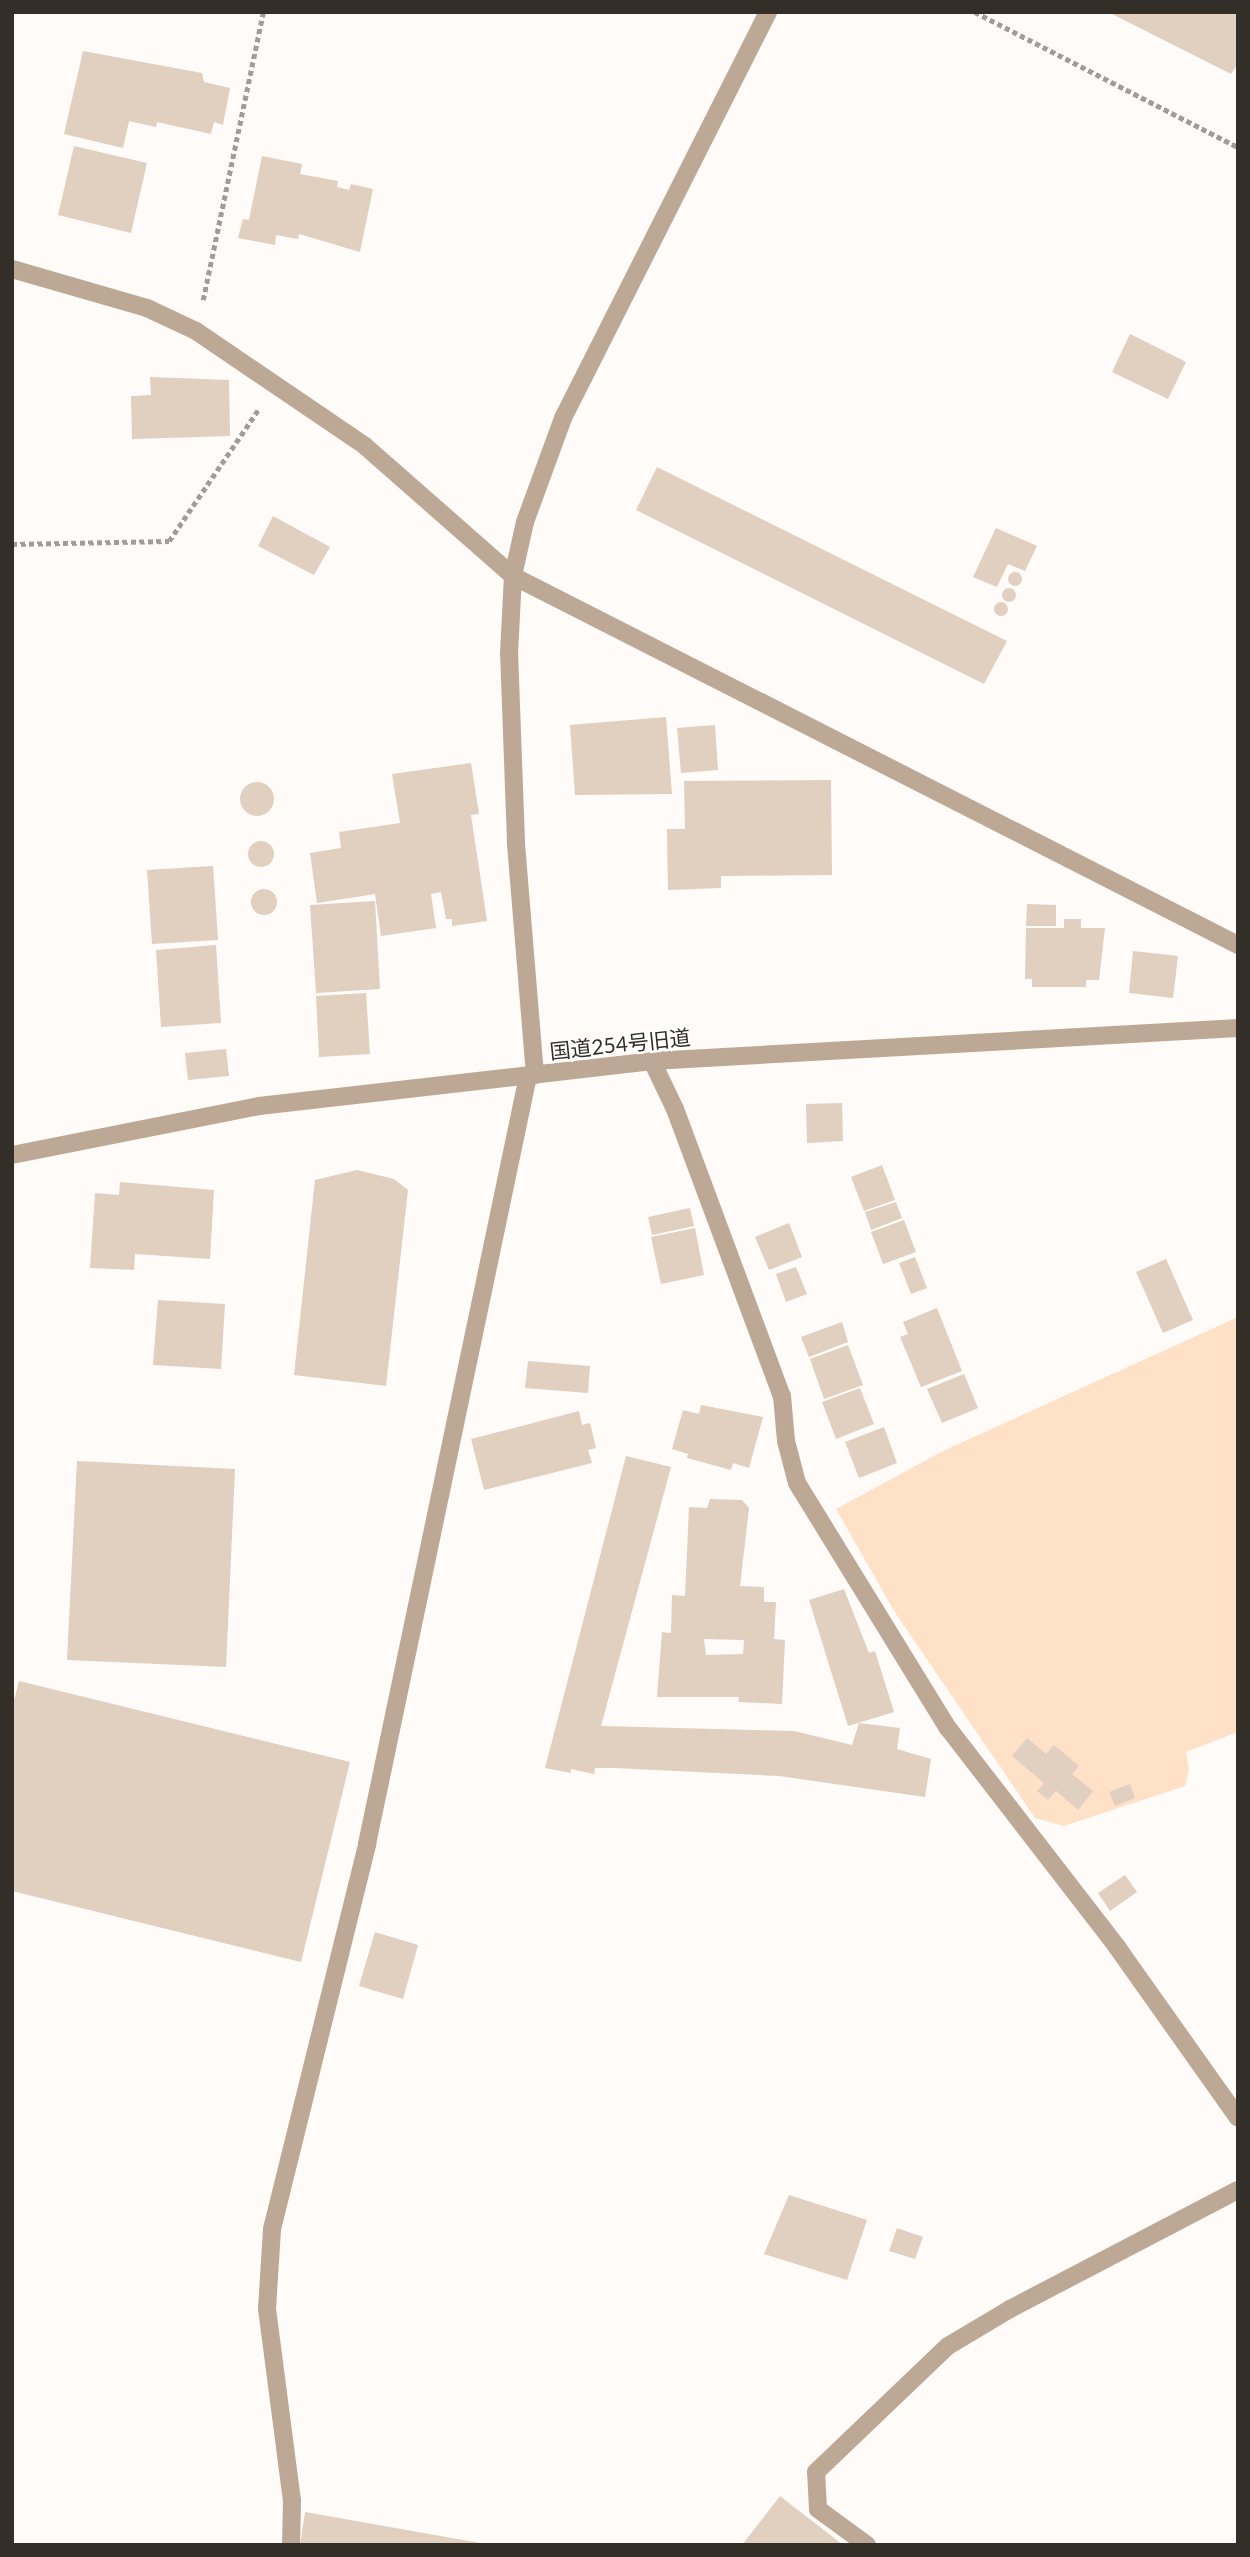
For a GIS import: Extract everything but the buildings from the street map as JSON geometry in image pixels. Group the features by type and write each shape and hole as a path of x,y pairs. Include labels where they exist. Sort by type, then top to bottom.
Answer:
{"street":[{"path":"291,2545 292,2501 267,2309 272,2230 367,1844 531,1075 516,842 509,654 513,576 525,522 563,418 768,12"},
{"path":"12,269 146,308 196,331 365,446 513,576 1238,945"},
{"name":"国道254号旧道","path":"12,1156 259,1106 652,1061 1238,1028"},
{"path":"652,1061 675,1109 782,1396 786,1441 797,1483 948,1728 1118,1947 1238,2118"},
{"path":"867,2545 818,2509 816,2472 948,2346 1010,2309 1238,2190"}],"path":[{"path":"196,331 263,12"},
{"path":"975,12 1238,147"},
{"path":"12,544 169,541 276,383"}],"shaded area":[{"path":"1238,1317 1238,1732 1186,1752 1189,1770 1185,1786 1064,1826 1035,1818 896,1614 836,1509 943,1451"}]}
